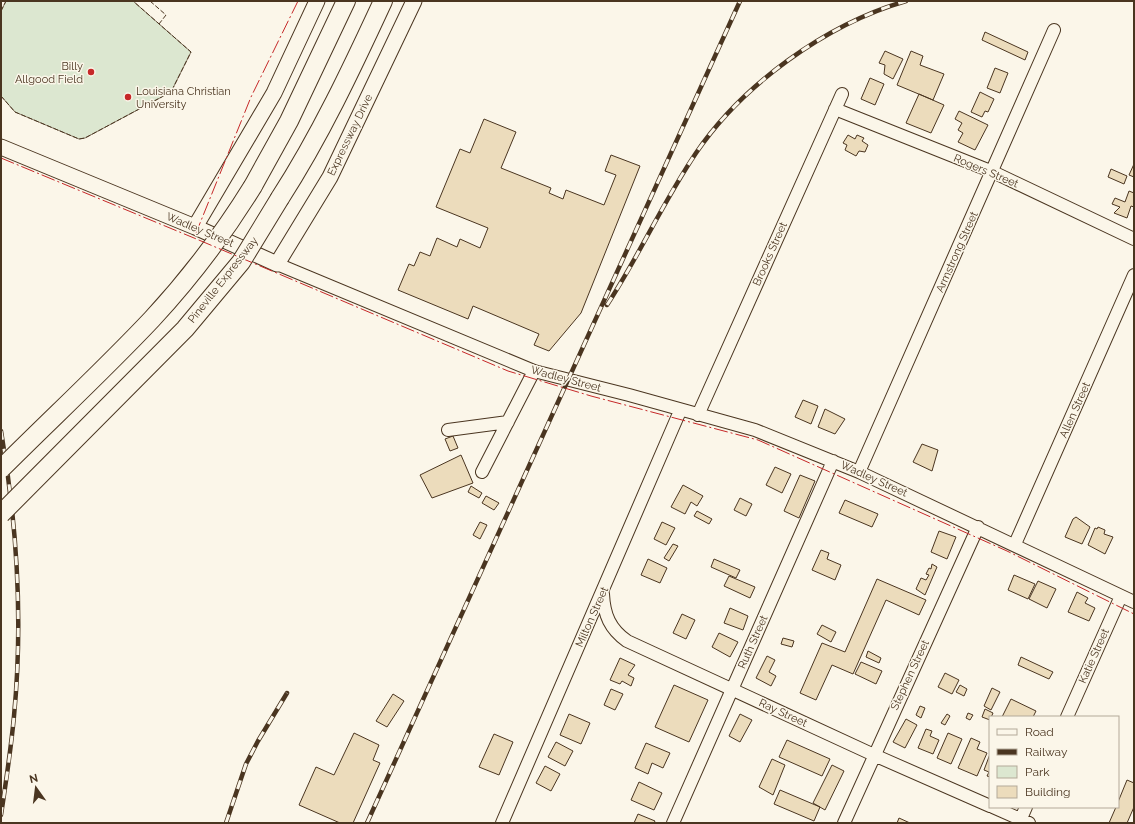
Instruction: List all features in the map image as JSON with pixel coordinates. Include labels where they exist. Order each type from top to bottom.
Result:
[{"type":"highway","name":"Pineville Expressway","points":[[1,514],[185,329],[241,262],[298,171],[336,101],[383,1]]},
{"type":"highway","points":[[373,22],[389,1]]},
{"type":"highway","points":[[1,468],[152,318],[206,254],[232,219],[253,186],[289,121],[344,4]]},
{"type":"main road","points":[[195,227],[274,93],[317,1]]},
{"type":"main road","name":"Expressway Drive","points":[[277,264],[330,177],[414,1]]},
{"type":"main road","name":"Wadley Street","points":[[1,147],[195,227],[277,264]]},
{"type":"street","name":"Armstrong Street","points":[[859,472],[993,172],[1054,30]]},
{"type":"street","name":"Brooks Street","points":[[698,415],[842,94]]},
{"type":"street","name":"Rogers Street","points":[[835,109],[993,172],[1134,239]]},
{"type":"street","name":"Wadley Street","points":[[277,264],[534,371],[629,395],[680,411],[755,430],[859,472],[1015,544],[1134,602]]},
{"type":"street","name":"Allen Street","points":[[1015,544],[1134,275]]},
{"type":"street","points":[[482,472],[534,371]]},
{"type":"street","name":"Milton Street","points":[[502,823],[603,594],[680,411]]},
{"type":"street","points":[[448,430],[508,422]]},
{"type":"street","name":"Ruth Street","points":[[673,823],[833,461]]},
{"type":"street","name":"Stephen Street","points":[[844,823],[978,527]]},
{"type":"street","name":"Ray Street","points":[[603,594],[607,619],[618,635],[627,641],[874,755],[989,806]]},
{"type":"street","name":"Katie Street","points":[[1067,716],[1121,596]]},
{"type":"street","points":[[995,808],[1023,822],[1026,808]]},
{"type":"green space","name":"Billy Allgood Field","points":[[6,1],[133,1],[191,52],[171,92],[85,138],[79,139],[15,112],[1,96],[1,11]]},
{"type":"building","points":[[985,32],[1028,52],[1025,60],[982,40]]},
{"type":"building","points":[[885,51],[903,59],[893,79],[884,74],[885,65],[879,63]]},
{"type":"building","points":[[911,51],[923,56],[920,65],[944,74],[933,100],[897,85]]},
{"type":"building","points":[[995,68],[1008,73],[1000,93],[987,88]]},
{"type":"building","points":[[870,78],[884,84],[875,105],[861,99]]},
{"type":"building","points":[[980,92],[994,99],[988,112],[985,111],[982,117],[971,112]]},
{"type":"building","points":[[919,94],[944,105],[931,133],[906,123]]},
{"type":"building","points":[[959,111],[988,125],[975,150],[958,142],[963,133],[958,130],[962,123],[955,119]]},
{"type":"building","points":[[484,119],[516,132],[501,168],[551,188],[549,193],[563,199],[566,190],[604,205],[616,175],[605,171],[611,155],[640,166],[581,313],[549,351],[534,345],[539,334],[473,306],[468,319],[398,290],[409,264],[414,266],[420,252],[430,256],[437,238],[457,247],[460,239],[480,248],[488,228],[436,207],[460,149],[470,153]]},
{"type":"building","points":[[848,135],[855,139],[857,135],[864,138],[862,141],[868,145],[865,152],[859,151],[856,156],[845,150],[847,145],[843,143]]},
{"type":"building","points":[[1134,164],[1134,177],[1129,175]]},
{"type":"building","points":[[1111,169],[1127,176],[1124,184],[1108,177]]},
{"type":"building","points":[[1129,191],[1134,193],[1134,207],[1131,206],[1127,218],[1114,213],[1120,207],[1112,204],[1115,198],[1125,202]]},
{"type":"building","points":[[803,400],[818,406],[811,424],[795,417]]},
{"type":"building","points":[[825,409],[845,419],[835,434],[818,427]]},
{"type":"building","points":[[453,436],[458,448],[450,451],[445,439]]},
{"type":"building","points":[[922,444],[938,450],[932,471],[913,462]]},
{"type":"building","points":[[461,455],[473,483],[432,498],[420,475]]},
{"type":"building","points":[[775,467],[791,474],[782,493],[766,485]]},
{"type":"building","points":[[800,475],[815,481],[799,518],[784,511]]},
{"type":"building","points":[[683,485],[703,496],[697,506],[691,502],[685,514],[671,507]]},
{"type":"building","points":[[471,486],[482,493],[479,498],[468,492]]},
{"type":"building","points":[[486,496],[499,503],[494,510],[482,503]]},
{"type":"building","points":[[740,498],[752,504],[746,516],[734,510]]},
{"type":"building","points":[[845,500],[878,514],[872,527],[839,513]]},
{"type":"building","points":[[697,511],[712,519],[709,524],[694,516]]},
{"type":"building","points":[[1076,517],[1090,527],[1082,544],[1065,537],[1073,519]]},
{"type":"building","points":[[480,522],[487,525],[480,539],[473,535]]},
{"type":"building","points":[[662,522],[675,528],[666,545],[654,539]]},
{"type":"building","points":[[1098,527],[1105,530],[1104,534],[1113,537],[1105,554],[1088,545],[1095,528],[1097,529]]},
{"type":"building","points":[[939,531],[956,537],[947,559],[931,552]]},
{"type":"building","points":[[673,544],[678,546],[669,561],[664,558]]},
{"type":"building","points":[[821,550],[829,553],[827,559],[841,565],[835,580],[812,570]]},
{"type":"building","points":[[648,559],[667,568],[660,583],[641,575]]},
{"type":"building","points":[[714,559],[740,570],[736,578],[711,567]]},
{"type":"building","points":[[932,564],[937,567],[925,595],[916,589],[921,578],[926,580],[929,575],[926,574],[929,568],[931,569]]},
{"type":"building","points":[[1014,575],[1035,584],[1028,599],[1008,590]]},
{"type":"building","points":[[729,576],[755,587],[750,598],[724,586]]},
{"type":"building","points":[[877,579],[926,600],[919,615],[886,600],[853,674],[832,665],[816,700],[800,693],[822,643],[845,652]]},
{"type":"building","points":[[1038,581],[1056,589],[1047,608],[1029,599]]},
{"type":"building","points":[[1077,592],[1088,598],[1085,603],[1095,608],[1089,621],[1068,612]]},
{"type":"building","points":[[730,608],[748,616],[743,630],[724,623]]},
{"type":"building","points":[[682,614],[695,620],[686,639],[673,633]]},
{"type":"building","points":[[822,625],[836,632],[831,642],[817,634]]},
{"type":"building","points":[[719,633],[738,642],[730,657],[712,647]]},
{"type":"building","points":[[783,638],[794,641],[792,647],[781,644]]},
{"type":"building","points":[[868,651],[881,658],[879,663],[866,657]]},
{"type":"building","points":[[767,656],[775,660],[769,672],[776,676],[771,686],[756,678]]},
{"type":"building","points":[[1021,657],[1053,672],[1049,679],[1018,665]]},
{"type":"building","points":[[620,658],[635,665],[628,675],[634,678],[631,686],[622,681],[620,684],[610,680]]},
{"type":"building","points":[[861,662],[882,671],[876,684],[855,674]]},
{"type":"building","points":[[945,673],[959,680],[952,694],[938,687]]},
{"type":"building","points":[[674,685],[708,700],[689,742],[655,727]]},
{"type":"building","points":[[960,685],[967,689],[964,696],[956,692]]},
{"type":"building","points":[[992,688],[1000,692],[991,710],[984,706]]},
{"type":"building","points":[[611,689],[623,694],[615,710],[604,705]]},
{"type":"building","points":[[393,694],[404,701],[387,727],[376,721]]},
{"type":"building","points":[[1011,699],[1036,711],[1034,716],[1002,716]]},
{"type":"building","points":[[920,706],[925,708],[921,718],[916,715]]},
{"type":"building","points":[[985,709],[993,713],[992,716],[989,716],[989,720],[982,717]]},
{"type":"building","points":[[968,713],[973,715],[970,720],[966,718]]},
{"type":"building","points":[[569,714],[590,723],[581,744],[560,735]]},
{"type":"building","points":[[740,714],[752,720],[740,742],[729,736]]},
{"type":"building","points":[[947,714],[950,716],[945,725],[941,723]]},
{"type":"building","points":[[906,719],[917,725],[905,748],[893,742]]},
{"type":"building","points":[[926,729],[932,731],[930,736],[939,740],[933,754],[918,748]]},
{"type":"building","points":[[354,733],[379,745],[373,760],[380,763],[353,823],[340,823],[299,805],[316,767],[334,775]]},
{"type":"building","points":[[948,733],[962,739],[951,764],[937,758]]},
{"type":"building","points":[[494,734],[513,742],[499,775],[479,767]]},
{"type":"building","points":[[971,738],[980,742],[977,749],[987,753],[977,776],[958,768]]},
{"type":"building","points":[[787,740],[830,759],[822,776],[779,757]]},
{"type":"building","points":[[556,742],[573,751],[565,766],[548,757]]},
{"type":"building","points":[[646,743],[670,753],[663,768],[652,763],[648,774],[635,768]]},
{"type":"building","points":[[989,757],[989,772],[984,770]]},
{"type":"building","points":[[772,759],[785,765],[773,795],[759,787]]},
{"type":"building","points":[[832,765],[844,771],[825,810],[813,803]]},
{"type":"building","points":[[545,766],[560,774],[551,791],[536,783]]},
{"type":"building","points":[[1127,780],[1134,783],[1134,807],[1127,823],[1109,823],[1116,808],[1119,808],[1119,800]]},
{"type":"building","points":[[639,782],[662,793],[654,810],[631,800]]},
{"type":"building","points":[[780,790],[820,807],[814,821],[774,804]]},
{"type":"building","points":[[638,814],[655,821],[654,823],[634,823]]},
{"type":"building","points":[[899,818],[910,823],[897,823]]},
{"type":"railway","points":[[367,823],[740,1]]},
{"type":"railway","points":[[607,305],[696,153],[715,128],[737,104],[788,60],[817,41],[876,11],[906,1]]},
{"type":"railway","points":[[1,431],[7,466],[15,537],[18,609],[17,681],[10,753],[1,815]]},
{"type":"railway","points":[[226,823],[246,764],[287,693]]},
{"type":"fence","points":[[1,11],[6,1]]},
{"type":"fence","points":[[1,96],[15,112],[79,139],[85,138],[171,92],[191,52],[133,1]]},
{"type":"fence","points":[[150,1],[166,15],[159,24]]},
{"type":"power","points":[[298,1],[251,97],[194,238],[508,371],[591,396],[758,440],[1007,551],[1134,614]]},
{"type":"power","points":[[1,158],[194,238]]},
{"type":"place","name":"Billy Allgood Field","points":[[91,72]]},
{"type":"place","name":"Louisiana Christian University","points":[[128,97]]}]
